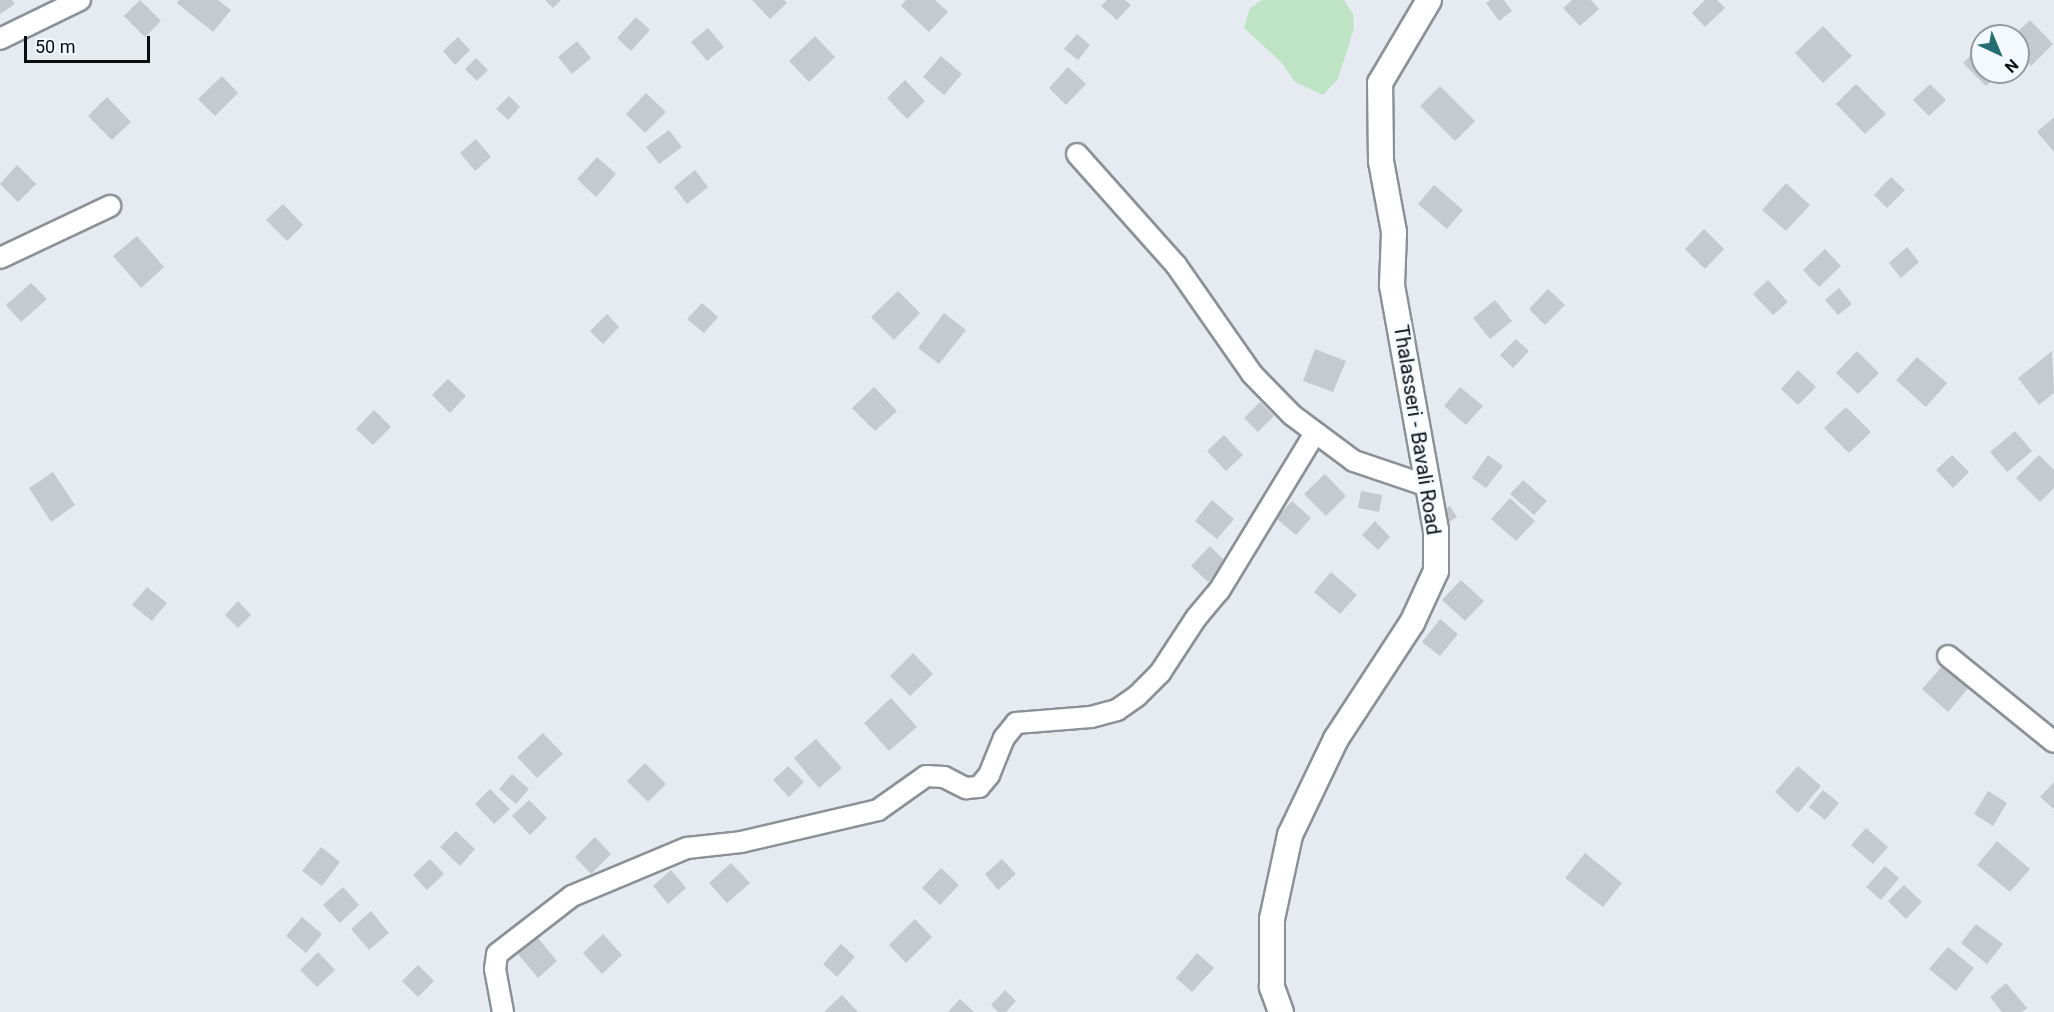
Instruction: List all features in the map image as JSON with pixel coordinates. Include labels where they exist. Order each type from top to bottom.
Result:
[{"type":"main road","name":"Thalasseri - Bavali Road","points":[[1281,1012],[1272,987],[1272,919],[1290,836],[1336,739],[1412,623],[1436,571],[1436,530],[1410,369],[1392,285],[1394,232],[1381,161],[1380,83],[1429,0]]},
{"type":"street","points":[[0,39],[80,0]]},
{"type":"street","points":[[1077,154],[1176,266],[1252,374],[1315,432],[1354,461],[1428,486]]},
{"type":"street","points":[[0,258],[110,206]]},
{"type":"street","points":[[503,1012],[497,954],[572,896],[687,848],[741,842],[878,810],[926,776],[944,777],[966,788],[979,787],[989,775],[1004,738],[1016,723],[1091,717],[1117,710],[1137,696],[1160,674],[1196,618],[1219,591],[1315,432]]},
{"type":"street","points":[[1948,656],[2054,742]]},
{"type":"green space","points":[[1262,0],[1344,0],[1353,14],[1354,28],[1338,79],[1323,95],[1295,82],[1281,62],[1244,28],[1250,8]]},
{"type":"building","points":[[0,0],[12,0],[15,4],[0,14]]},
{"type":"building","points":[[140,0],[161,21],[145,37],[124,16]]},
{"type":"building","points":[[179,0],[218,0],[231,10],[213,32],[177,3]]},
{"type":"building","points":[[545,0],[561,0],[553,8]]},
{"type":"building","points":[[752,0],[784,0],[787,3],[770,19]]},
{"type":"building","points":[[906,0],[935,0],[948,12],[929,32],[901,6]]},
{"type":"building","points":[[1107,0],[1125,0],[1131,5],[1117,20],[1101,6]]},
{"type":"building","points":[[1490,0],[1504,0],[1512,11],[1499,21],[1486,3]]},
{"type":"building","points":[[1572,0],[1591,0],[1599,9],[1580,26],[1563,8]]},
{"type":"building","points":[[1705,0],[1717,0],[1725,8],[1705,27],[1692,13]]},
{"type":"building","points":[[636,17],[650,30],[631,51],[617,38]]},
{"type":"building","points":[[2030,20],[2053,44],[2031,66],[2030,24],[2026,24]]},
{"type":"building","points":[[1823,26],[1852,56],[1823,83],[1795,53]]},
{"type":"building","points":[[708,28],[724,47],[707,61],[691,42]]},
{"type":"building","points":[[1077,34],[1090,45],[1078,60],[1064,49]]},
{"type":"building","points":[[815,36],[835,57],[809,82],[789,61]]},
{"type":"building","points":[[458,37],[470,50],[455,65],[443,51]]},
{"type":"building","points":[[577,41],[591,58],[572,74],[558,57]]},
{"type":"building","points":[[941,56],[962,74],[944,95],[923,77]]},
{"type":"building","points":[[1970,56],[1970,70],[1963,63]]},
{"type":"building","points":[[476,58],[488,70],[477,81],[465,69]]},
{"type":"building","points":[[1068,67],[1086,84],[1066,105],[1049,88]]},
{"type":"building","points":[[222,76],[238,93],[215,116],[198,99]]},
{"type":"building","points":[[905,80],[925,101],[907,119],[887,98]]},
{"type":"building","points":[[1856,84],[1886,114],[1865,134],[1836,104]]},
{"type":"building","points":[[1930,84],[1946,100],[1929,116],[1913,100]]},
{"type":"building","points":[[1440,86],[1475,121],[1455,141],[1420,106]]},
{"type":"building","points":[[646,93],[666,112],[645,133],[626,114]]},
{"type":"building","points":[[509,96],[520,107],[508,120],[496,109]]},
{"type":"building","points":[[107,97],[131,122],[112,140],[88,116]]},
{"type":"building","points":[[2054,117],[2054,152],[2037,132]]},
{"type":"building","points":[[669,130],[682,147],[659,164],[646,147]]},
{"type":"building","points":[[476,139],[491,157],[475,171],[460,153]]},
{"type":"building","points":[[597,157],[616,174],[596,197],[577,179]]},
{"type":"building","points":[[17,165],[36,184],[18,202],[0,184]]},
{"type":"building","points":[[695,170],[708,187],[687,204],[674,187]]},
{"type":"building","points":[[1891,177],[1905,190],[1887,208],[1874,195]]},
{"type":"building","points":[[1786,183],[1810,205],[1786,231],[1762,210]]},
{"type":"building","points":[[1434,185],[1463,210],[1447,229],[1418,204]]},
{"type":"building","points":[[283,204],[303,225],[287,241],[266,220]]},
{"type":"building","points":[[1704,229],[1724,249],[1705,269],[1685,249]]},
{"type":"building","points":[[137,236],[164,267],[141,288],[113,256]]},
{"type":"building","points":[[1907,247],[1919,262],[1901,278],[1889,263]]},
{"type":"building","points":[[1825,249],[1841,266],[1819,287],[1803,270]]},
{"type":"building","points":[[1768,280],[1788,302],[1773,315],[1753,294]]},
{"type":"building","points":[[31,283],[47,299],[21,322],[6,305]]},
{"type":"building","points":[[1839,288],[1852,304],[1838,315],[1825,300]]},
{"type":"building","points":[[1548,289],[1565,305],[1545,325],[1529,309]]},
{"type":"building","points":[[898,291],[920,313],[894,340],[871,317]]},
{"type":"building","points":[[1495,300],[1512,321],[1490,339],[1473,318]]},
{"type":"building","points":[[702,303],[718,317],[704,333],[687,319]]},
{"type":"building","points":[[944,313],[966,330],[939,364],[918,348]]},
{"type":"building","points":[[607,314],[619,327],[603,344],[590,331]]},
{"type":"building","points":[[1516,339],[1529,351],[1513,368],[1500,355]]},
{"type":"building","points":[[1315,349],[1346,361],[1333,392],[1303,381]]},
{"type":"building","points":[[1857,351],[1879,373],[1858,394],[1836,373]]},
{"type":"building","points":[[2052,351],[2054,393],[2039,405],[2018,378]]},
{"type":"building","points":[[1917,357],[1947,383],[1926,407],[1896,380]]},
{"type":"building","points":[[1798,370],[1816,387],[1798,405],[1781,389]]},
{"type":"building","points":[[448,379],[466,396],[450,413],[432,395]]},
{"type":"building","points":[[874,387],[897,411],[875,431],[852,408]]},
{"type":"building","points":[[1460,387],[1483,406],[1466,425],[1444,406]]},
{"type":"building","points":[[1260,402],[1274,416],[1258,432],[1244,418]]},
{"type":"building","points":[[1846,407],[1871,432],[1849,453],[1824,428]]},
{"type":"building","points":[[374,410],[391,427],[373,445],[356,429]]},
{"type":"building","points":[[2015,431],[2032,451],[2007,472],[1990,452]]},
{"type":"building","points":[[1224,435],[1243,455],[1226,471],[1207,451]]},
{"type":"building","points":[[1488,455],[1503,466],[1486,488],[1472,478]]},
{"type":"building","points":[[1952,455],[1969,472],[1953,488],[1936,470]]},
{"type":"building","points":[[2039,455],[2054,470],[2054,488],[2040,502],[2016,478]]},
{"type":"building","points":[[53,472],[75,505],[51,522],[29,488]]},
{"type":"building","points":[[1325,474],[1346,496],[1326,516],[1304,494]]},
{"type":"building","points":[[1523,480],[1547,501],[1534,515],[1510,494]]},
{"type":"building","points":[[1361,491],[1382,495],[1379,512],[1358,508]]},
{"type":"building","points":[[1510,498],[1535,521],[1516,541],[1491,519]]},
{"type":"building","points":[[1212,500],[1234,519],[1217,539],[1195,521]]},
{"type":"building","points":[[1292,501],[1311,518],[1296,535],[1276,518]]},
{"type":"building","points":[[1450,506],[1457,517],[1443,526],[1436,516]]},
{"type":"building","points":[[1375,521],[1390,537],[1378,550],[1362,535]]},
{"type":"building","points":[[1210,546],[1227,563],[1208,582],[1191,566]]},
{"type":"building","points":[[1331,572],[1357,595],[1340,614],[1314,592]]},
{"type":"building","points":[[1461,580],[1484,601],[1465,621],[1442,600]]},
{"type":"building","points":[[147,587],[167,603],[152,621],[132,605]]},
{"type":"building","points":[[238,601],[251,615],[238,628],[225,615]]},
{"type":"building","points":[[1440,619],[1458,634],[1440,656],[1422,642]]},
{"type":"building","points":[[913,653],[933,674],[910,696],[890,676]]},
{"type":"building","points":[[1945,663],[1971,685],[1948,712],[1922,689]]},
{"type":"building","points":[[891,698],[917,727],[889,751],[864,723]]},
{"type":"building","points":[[543,733],[563,754],[537,778],[517,757]]},
{"type":"building","points":[[816,739],[842,768],[819,788],[794,758]]},
{"type":"building","points":[[645,763],[666,784],[648,802],[627,781]]},
{"type":"building","points":[[788,766],[804,782],[789,797],[773,780]]},
{"type":"building","points":[[1798,766],[1821,786],[1798,813],[1775,792]]},
{"type":"building","points":[[512,774],[529,789],[516,804],[499,789]]},
{"type":"building","points":[[2054,782],[2054,809],[2040,797]]},
{"type":"building","points":[[490,789],[510,809],[494,824],[475,804]]},
{"type":"building","points":[[1823,790],[1839,803],[1825,820],[1809,807]]},
{"type":"building","points":[[1988,791],[2007,803],[1993,826],[1974,814]]},
{"type":"building","points":[[529,800],[547,818],[530,835],[512,816]]},
{"type":"building","points":[[1866,828],[1888,847],[1873,864],[1851,845]]},
{"type":"building","points":[[456,831],[475,849],[460,866],[440,847]]},
{"type":"building","points":[[595,837],[611,854],[591,874],[575,857]]},
{"type":"building","points":[[1997,841],[2030,869],[2010,892],[1977,865]]},
{"type":"building","points":[[321,847],[340,862],[322,886],[302,871]]},
{"type":"building","points":[[1585,853],[1622,883],[1603,907],[1565,878]]},
{"type":"building","points":[[430,859],[444,874],[427,890],[413,875]]},
{"type":"building","points":[[1002,859],[1016,874],[998,890],[985,874]]},
{"type":"building","points":[[731,863],[750,883],[727,903],[709,883]]},
{"type":"building","points":[[1885,866],[1899,878],[1881,900],[1866,887]]},
{"type":"building","points":[[941,868],[959,885],[940,905],[922,888]]},
{"type":"building","points":[[671,870],[686,888],[668,904],[653,886]]},
{"type":"building","points":[[1904,885],[1922,902],[1906,919],[1888,901]]},
{"type":"building","points":[[343,887],[359,905],[340,923],[323,905]]},
{"type":"building","points":[[371,911],[389,933],[369,950],[351,929]]},
{"type":"building","points":[[302,917],[322,934],[306,953],[286,936]]},
{"type":"building","points":[[915,919],[932,937],[906,963],[889,945]]},
{"type":"building","points":[[1976,924],[2003,944],[1987,964],[1961,943]]},
{"type":"building","points":[[603,934],[622,955],[602,974],[583,953]]},
{"type":"building","points":[[537,937],[557,961],[538,978],[518,954]]},
{"type":"building","points":[[841,944],[855,957],[837,977],[823,964]]},
{"type":"building","points":[[1948,947],[1974,968],[1956,991],[1929,969]]},
{"type":"building","points":[[318,952],[335,970],[317,987],[300,970]]},
{"type":"building","points":[[1197,953],[1214,968],[1192,992],[1176,978]]},
{"type":"building","points":[[418,965],[434,981],[418,997],[402,981]]},
{"type":"building","points":[[2006,983],[2027,1008],[2022,1012],[2002,1012],[1990,997]]},
{"type":"building","points":[[1005,990],[1016,1001],[1006,1012],[998,1012],[991,1005]]},
{"type":"building","points":[[842,995],[858,1012],[824,1012]]},
{"type":"building","points":[[960,999],[974,1012],[948,1012]]}]
